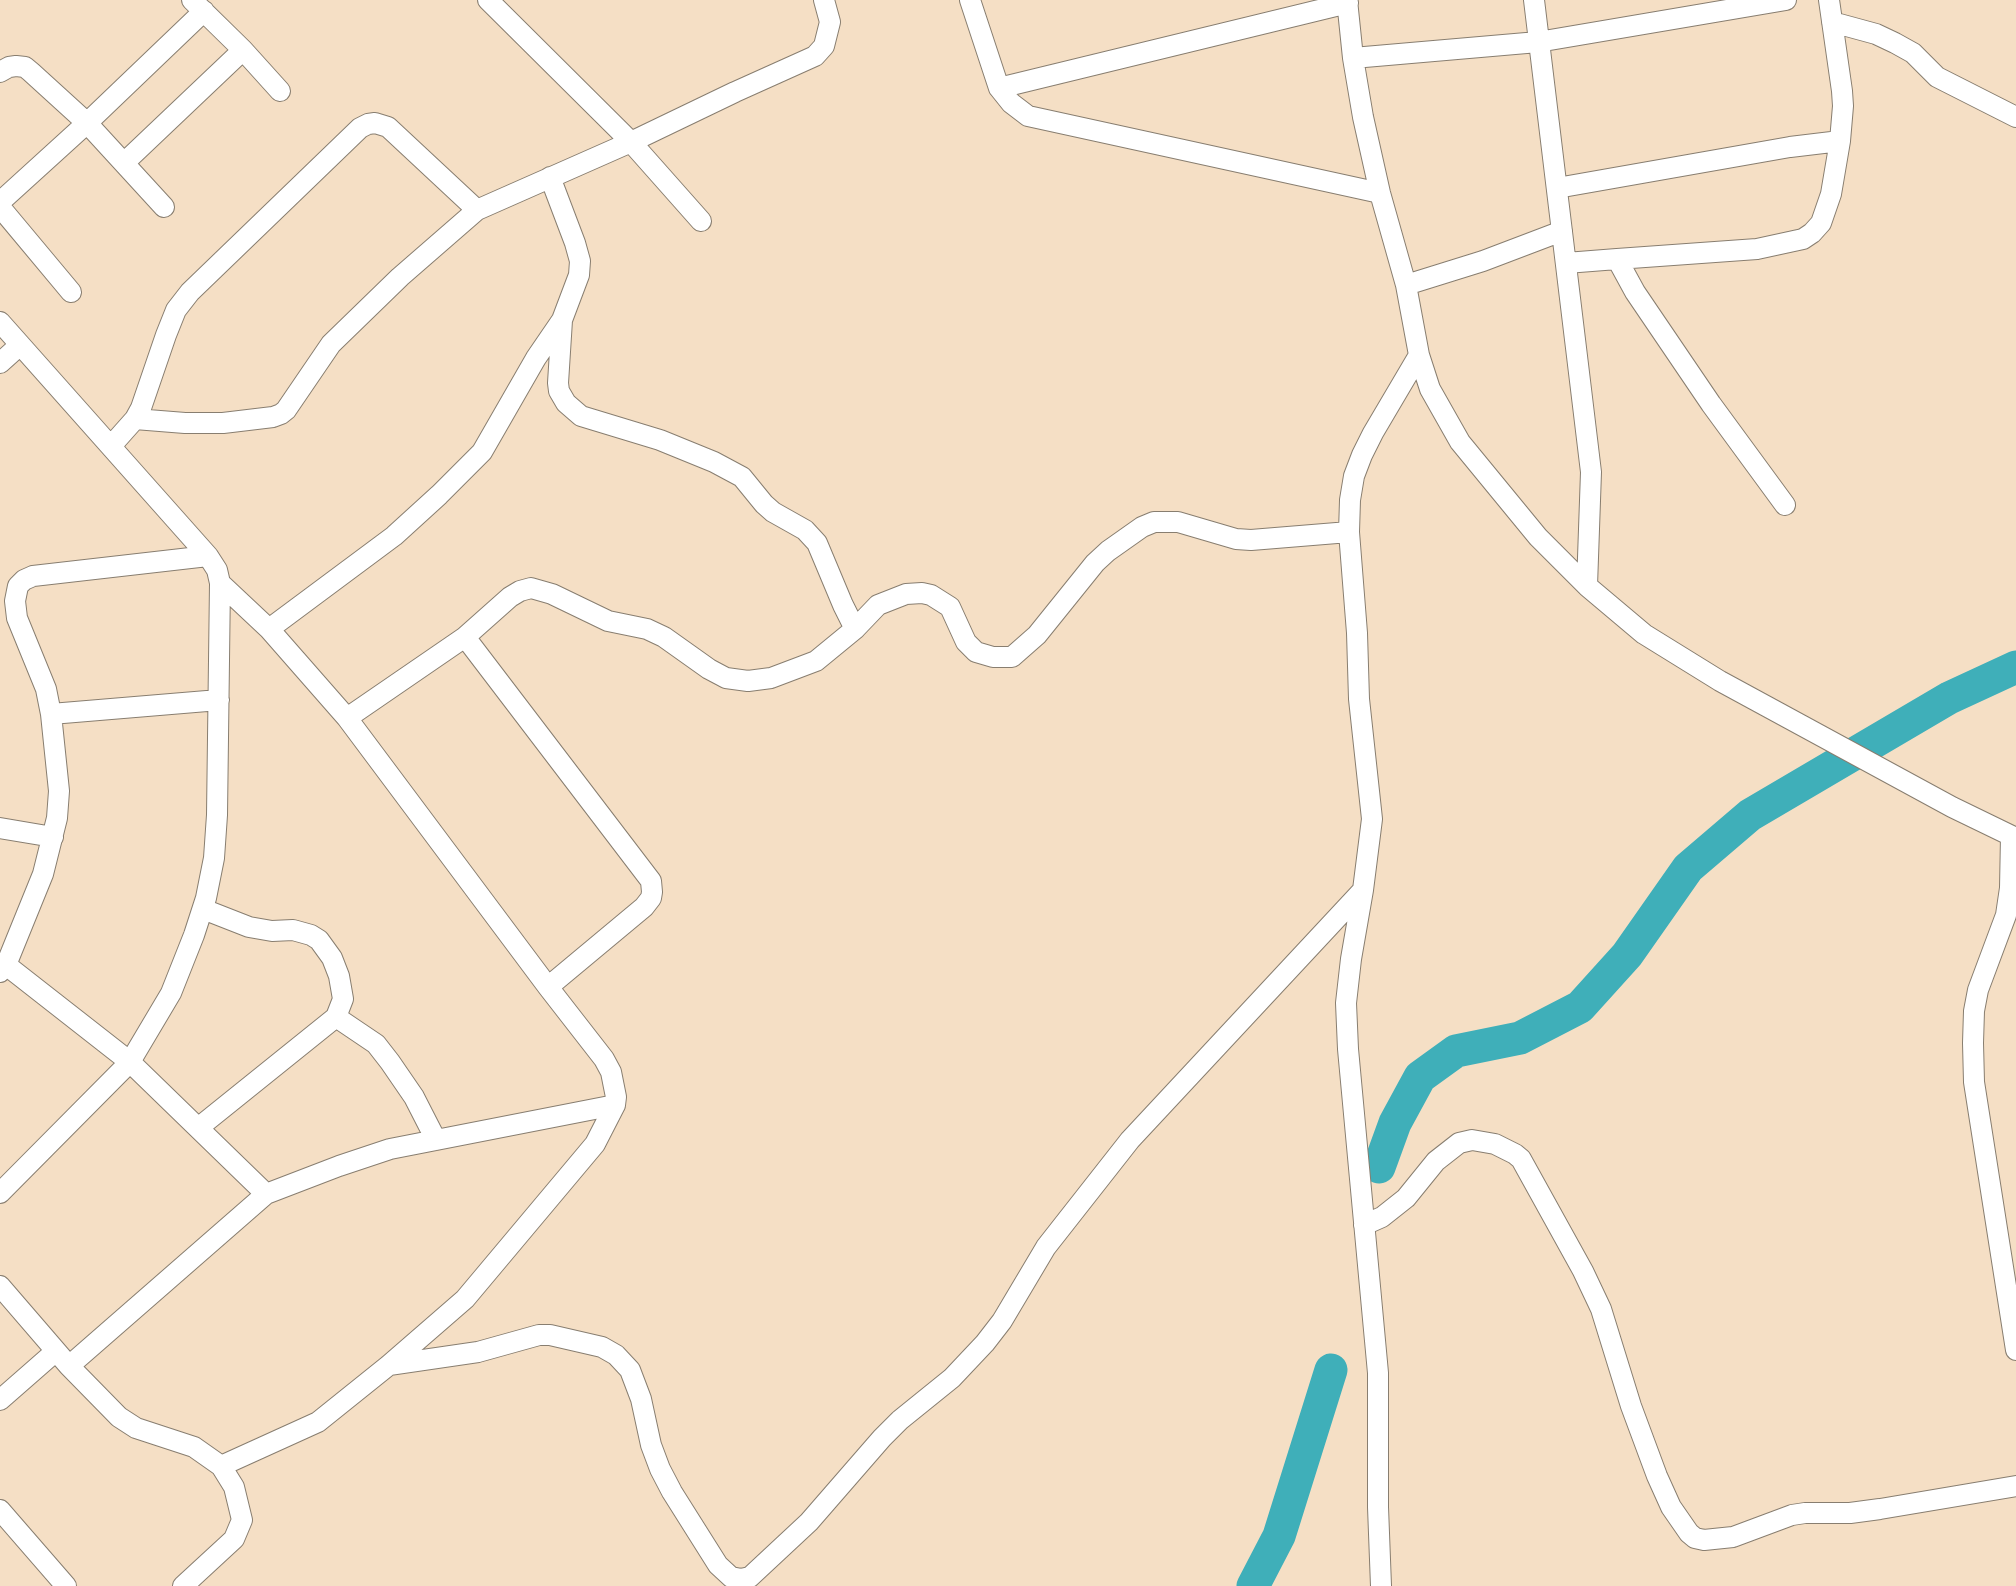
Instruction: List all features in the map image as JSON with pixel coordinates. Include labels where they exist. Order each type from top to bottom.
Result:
[{"type":"street","points":[[488,0],[631,142],[701,221]]},
{"type":"street","points":[[135,418],[185,423],[223,423],[281,414],[331,344],[400,277],[477,210],[631,142],[815,56],[824,46],[830,22],[824,0]]},
{"type":"street","points":[[970,0],[999,88],[1028,116],[1380,193]]},
{"type":"street","points":[[1534,0],[1591,472],[1587,586]]},
{"type":"street","points":[[1353,58],[1538,42],[1733,5],[1786,0]]},
{"type":"street","points":[[1566,263],[1756,249],[1803,239],[1812,233],[1821,223],[1831,195],[1843,113],[1829,0]]},
{"type":"street","points":[[999,88],[1348,2],[1353,58],[1363,117],[1380,193],[1406,285],[1419,356],[1430,389],[1460,442],[1538,537],[1587,586],[1644,634],[1720,681],[1952,807],[2013,837],[2006,915],[1978,990],[1974,1011],[1973,1043],[1974,1082],[2016,1350]]},
{"type":"street","points":[[0,202],[87,123],[198,6],[243,50],[280,91]]},
{"type":"street","points":[[1832,22],[1876,34],[1895,43],[1913,53],[1937,77],[2016,117]]},
{"type":"street","points":[[125,162],[243,50]]},
{"type":"street","points":[[0,72],[9,67],[25,68],[87,123],[164,207]]},
{"type":"street","points":[[111,446],[141,408],[165,335],[176,310],[190,292],[360,128],[375,123],[388,127],[477,210]]},
{"type":"street","points":[[1557,188],[1790,147],[1840,141]]},
{"type":"street","points":[[268,629],[393,536],[482,452],[516,391],[562,320],[579,275],[580,261],[577,249],[550,177]]},
{"type":"street","points":[[0,207],[71,292]]},
{"type":"street","points":[[1406,285],[1484,261],[1562,231]]},
{"type":"street","points":[[1617,259],[1635,292],[1711,404],[1785,505]]},
{"type":"street","points":[[562,320],[558,383],[559,391],[566,404],[581,416],[660,440],[714,462],[742,477],[773,512],[805,530],[817,543],[855,629]]},
{"type":"street","points":[[0,322],[208,556],[217,570],[220,583],[214,858],[203,909],[194,935],[171,993],[130,1062],[0,1193]]},
{"type":"street","points":[[0,363],[20,345]]},
{"type":"street","points":[[1381,1586],[1378,1507],[1378,1373],[1347,1048],[1346,1003],[1372,819],[1359,699],[1357,633],[1349,532],[1350,500],[1354,476],[1362,455],[1419,356]]},
{"type":"street","points":[[347,718],[465,637],[510,597],[531,588],[552,594],[608,621],[647,629],[664,637],[709,669],[726,678],[748,681],[771,678],[816,661],[855,629],[878,605],[906,594],[932,595],[950,608],[966,642],[976,651],[993,657],[1012,657],[1037,635],[1095,563],[1142,527],[1154,522],[1178,522],[1236,539],[1251,540],[1349,532]]},
{"type":"street","points":[[208,556],[33,576],[18,586],[16,592],[17,618],[46,689],[59,791],[57,818],[43,874],[3,968],[130,1062],[266,1194]]},
{"type":"street","points":[[220,583],[268,629],[347,718],[604,1059],[611,1072],[616,1090],[615,1105],[590,1150],[465,1299],[389,1365],[318,1422],[221,1466]]},
{"type":"street","points":[[465,637],[651,881],[651,898],[645,907],[548,987]]},
{"type":"street","points":[[51,714],[219,700]]},
{"type":"street","points":[[0,828],[53,837]]},
{"type":"street","points":[[389,1365],[478,1352],[539,1335],[550,1335],[603,1347],[616,1355],[630,1370],[641,1399],[651,1445],[660,1469],[718,1565],[731,1577],[741,1580],[750,1577],[809,1522],[900,1420],[952,1378],[985,1343],[1002,1322],[1046,1247],[1130,1140],[1363,890]]},
{"type":"street","points":[[198,1128],[336,1017],[343,999],[339,976],[332,957],[319,940],[293,930],[272,931],[249,927],[203,909]]},
{"type":"street","points":[[336,1017],[375,1044],[390,1062],[414,1097],[436,1140]]},
{"type":"street","points":[[69,1366],[266,1194],[390,1149],[615,1105]]},
{"type":"street","points":[[1365,1225],[1382,1217],[1400,1203],[1436,1161],[1459,1143],[1472,1140],[1495,1143],[1521,1159],[1583,1271],[1601,1309],[1631,1406],[1657,1476],[1671,1507],[1695,1538],[1704,1540],[1733,1537],[1792,1515],[1860,1512],[2016,1486]]},
{"type":"street","points":[[0,1287],[69,1366],[119,1417],[136,1428],[194,1447],[221,1466],[234,1487],[242,1520],[234,1539],[183,1586]]},
{"type":"street","points":[[0,1400],[56,1351]]},
{"type":"street","points":[[0,1510],[66,1586]]},
{"type":"waterway","points":[[1379,1167],[1395,1123],[1420,1077],[1456,1051],[1520,1038],[1580,1007],[1627,955],[1688,868],[1750,815],[1949,698],[2016,667]]},
{"type":"waterway","points":[[1253,1586],[1279,1536],[1331,1370]]}]
